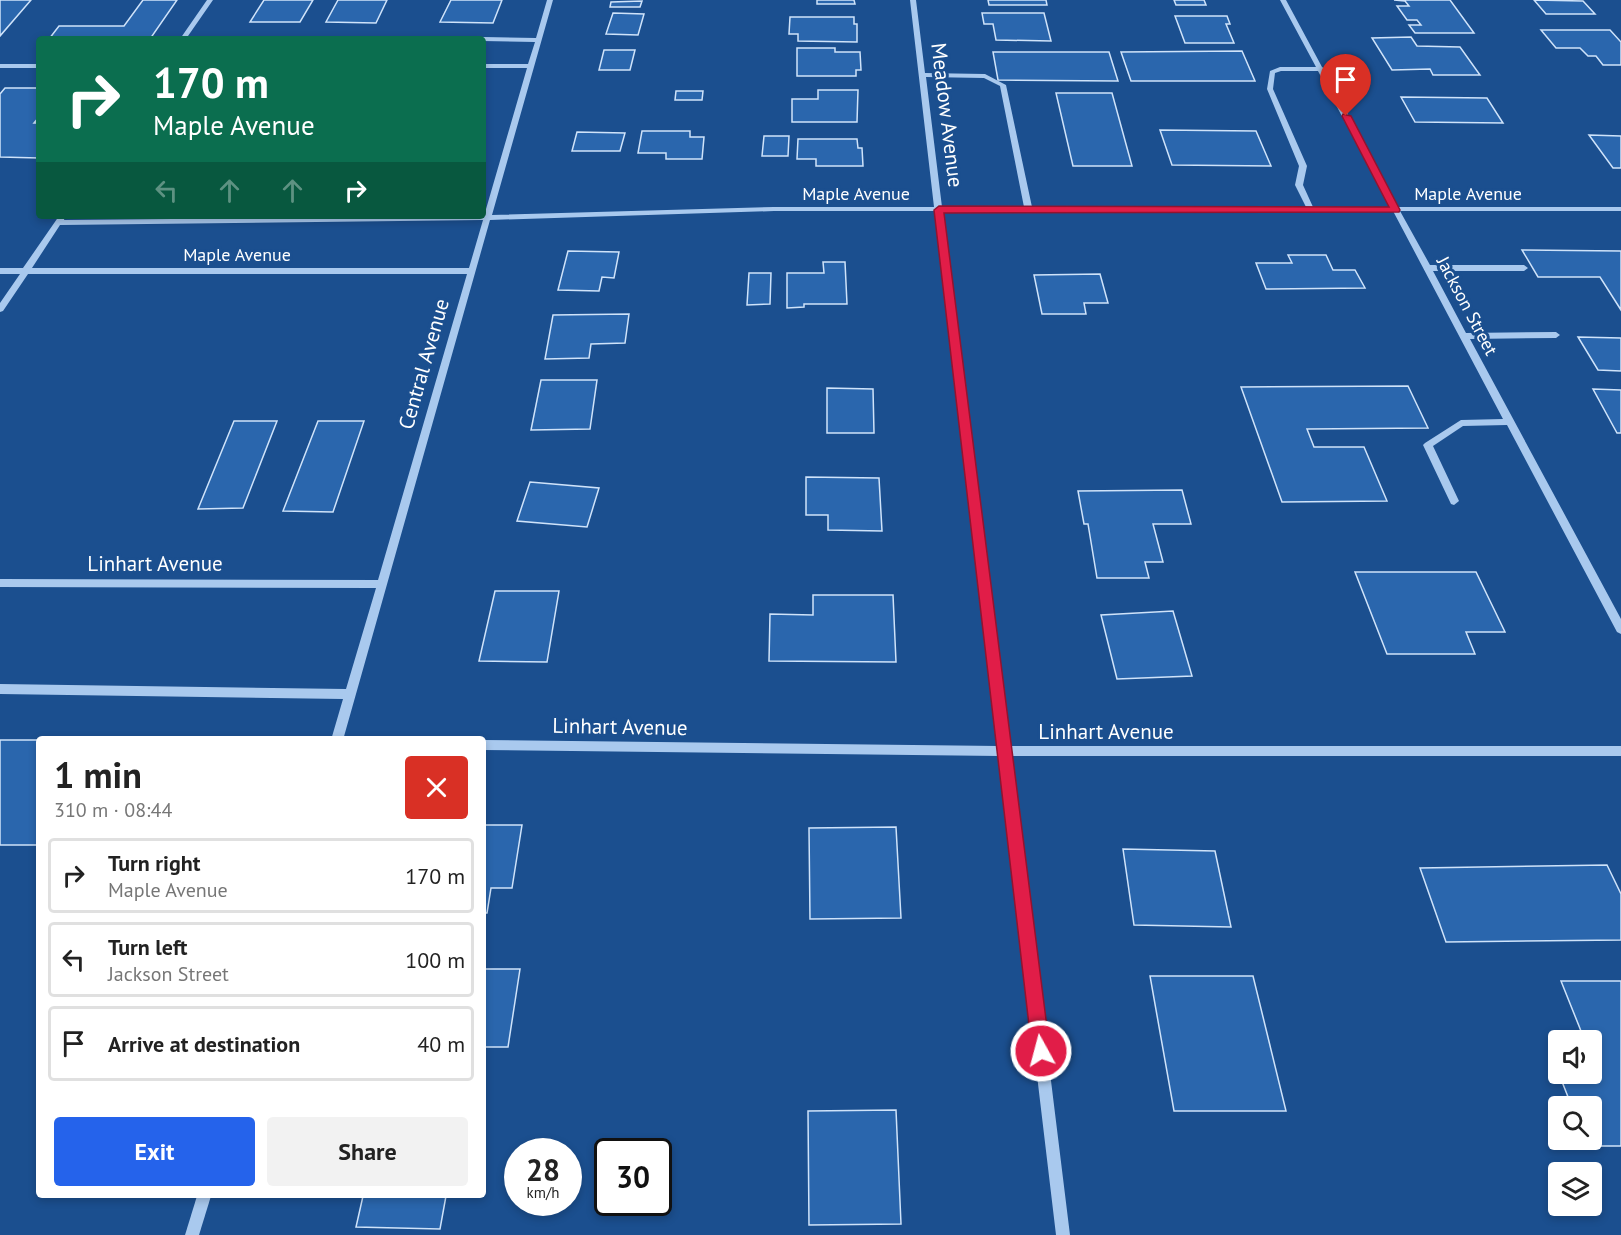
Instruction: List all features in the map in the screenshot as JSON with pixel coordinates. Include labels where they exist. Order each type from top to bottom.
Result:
[{"type":"street","points":[[185,36],[210,0]]},
{"type":"street","name":"Central Avenue","points":[[337,736],[550,0]]},
{"type":"street","name":"Meadow Avenue","points":[[913,0],[1063,1235]]},
{"type":"street","name":"Jackson Street","points":[[1283,0],[1621,628]]},
{"type":"street","points":[[486,39],[539,40]]},
{"type":"street","points":[[0,66],[36,66]]},
{"type":"street","points":[[486,66],[531,66]]},
{"type":"street","points":[[1311,210],[1299,185],[1303,166],[1270,89],[1272,72],[1280,69],[1322,69]]},
{"type":"street","points":[[921,75],[986,76],[1003,85],[1029,210]]},
{"type":"street","name":"Maple Avenue","points":[[487,218],[690,210],[1621,209]]},
{"type":"street","points":[[0,309],[61,219]]},
{"type":"street","points":[[1429,268],[1524,268]]},
{"type":"street","name":"Maple Avenue","points":[[0,271],[473,271]]},
{"type":"street","points":[[1464,336],[1556,335]]},
{"type":"street","points":[[1454,501],[1428,445],[1461,423],[1511,422]]},
{"type":"street","name":"Linhart Avenue","points":[[0,583],[381,584]]},
{"type":"street","points":[[0,689],[349,694]]},
{"type":"street","name":"Linhart Avenue","points":[[486,745],[1005,751],[1621,751]]},
{"type":"street","points":[[192,1235],[203,1198]]},
{"type":"building","points":[[0,0],[31,0],[0,36]]},
{"type":"building","points":[[143,0],[177,0],[152,36],[51,36],[59,26],[124,26]]},
{"type":"building","points":[[264,0],[313,0],[300,22],[250,22]]},
{"type":"building","points":[[338,0],[387,0],[376,23],[326,22]]},
{"type":"building","points":[[451,0],[502,0],[493,23],[440,22]]},
{"type":"building","points":[[817,0],[854,0],[855,4],[817,4]]},
{"type":"building","points":[[988,0],[1046,0],[1047,5],[989,5]]},
{"type":"building","points":[[1174,0],[1204,0],[1206,5],[1176,5]]},
{"type":"building","points":[[1394,0],[1450,0],[1474,33],[1415,33],[1409,25],[1421,25],[1417,20],[1407,20],[1397,6],[1409,6],[1405,1]]},
{"type":"building","points":[[1534,0],[1583,1],[1595,14],[1546,14]]},
{"type":"building","points":[[642,1],[640,7],[610,7],[611,2]]},
{"type":"building","points":[[613,13],[644,14],[638,35],[606,34]]},
{"type":"building","points":[[982,13],[1044,13],[1051,41],[996,40],[993,24],[984,24]]},
{"type":"building","points":[[1175,16],[1227,16],[1230,24],[1226,24],[1234,43],[1185,43]]},
{"type":"building","points":[[790,17],[854,17],[854,24],[857,24],[857,42],[798,41],[798,34],[789,34]]},
{"type":"building","points":[[1541,30],[1610,30],[1621,42],[1621,65],[1603,65],[1596,56],[1588,56],[1580,48],[1556,48]]},
{"type":"building","points":[[1411,37],[1417,46],[1460,47],[1480,75],[1433,75],[1430,69],[1392,70],[1372,38]]},
{"type":"building","points":[[797,48],[835,48],[835,52],[860,52],[861,70],[856,70],[856,76],[797,76]]},
{"type":"building","points":[[604,50],[635,50],[630,70],[599,70]]},
{"type":"building","points":[[1242,51],[1255,81],[1131,81],[1121,52]]},
{"type":"building","points":[[993,52],[1109,52],[1118,81],[998,80]]},
{"type":"building","points":[[5,88],[36,88],[36,121],[34,123],[36,123],[36,158],[0,157],[0,94]]},
{"type":"building","points":[[818,90],[858,90],[857,122],[792,122],[792,99],[818,99]]},
{"type":"building","points":[[676,91],[703,91],[702,100],[675,100]]},
{"type":"building","points":[[1056,93],[1112,93],[1132,166],[1073,166]]},
{"type":"building","points":[[1401,97],[1487,98],[1503,123],[1415,122]]},
{"type":"building","points":[[1160,130],[1256,131],[1271,166],[1172,165]]},
{"type":"building","points":[[642,131],[690,131],[690,137],[704,137],[702,159],[666,159],[666,153],[638,153]]},
{"type":"building","points":[[577,132],[625,133],[620,151],[572,151]]},
{"type":"building","points":[[1589,135],[1621,136],[1621,168],[1613,168]]},
{"type":"building","points":[[764,136],[789,136],[788,156],[762,156]]},
{"type":"building","points":[[798,139],[857,139],[858,148],[862,148],[863,166],[816,166],[816,159],[797,159]]},
{"type":"building","points":[[1522,250],[1621,251],[1621,310],[1600,277],[1538,277]]},
{"type":"building","points":[[568,251],[619,252],[614,278],[602,277],[599,291],[558,290]]},
{"type":"building","points":[[1288,255],[1326,255],[1333,270],[1355,270],[1365,288],[1266,289],[1256,263],[1292,263]]},
{"type":"building","points":[[823,262],[845,262],[847,304],[804,304],[804,307],[787,308],[787,273],[824,273]]},
{"type":"building","points":[[749,273],[771,273],[770,304],[747,305]]},
{"type":"building","points":[[1100,274],[1108,303],[1084,303],[1086,314],[1042,314],[1034,275]]},
{"type":"building","points":[[629,314],[625,343],[591,344],[589,358],[545,359],[553,315]]},
{"type":"building","points":[[1578,337],[1621,338],[1621,371],[1598,370]]},
{"type":"building","points":[[541,380],[597,380],[590,429],[531,430]]},
{"type":"building","points":[[1408,386],[1428,428],[1307,429],[1314,447],[1364,447],[1387,501],[1282,502],[1241,387]]},
{"type":"building","points":[[827,388],[873,389],[874,433],[827,433]]},
{"type":"building","points":[[1593,389],[1621,390],[1621,433],[1617,433]]},
{"type":"building","points":[[234,421],[277,421],[243,508],[198,509]]},
{"type":"building","points":[[318,421],[364,421],[333,512],[283,511]]},
{"type":"building","points":[[806,477],[879,478],[882,531],[828,530],[828,515],[806,515]]},
{"type":"building","points":[[530,482],[599,488],[587,527],[517,521]]},
{"type":"building","points":[[1182,490],[1191,524],[1153,524],[1163,562],[1145,562],[1149,578],[1097,578],[1088,524],[1084,524],[1078,491]]},
{"type":"building","points":[[1355,572],[1476,572],[1505,632],[1466,632],[1475,654],[1387,654]]},
{"type":"building","points":[[495,591],[559,591],[547,662],[479,661]]},
{"type":"building","points":[[813,595],[893,595],[896,662],[769,661],[770,614],[813,615]]},
{"type":"building","points":[[1173,611],[1192,676],[1117,679],[1101,615]]},
{"type":"building","points":[[0,740],[36,740],[36,845],[0,845]]},
{"type":"building","points":[[486,825],[522,825],[512,888],[491,888],[487,913]]},
{"type":"building","points":[[896,827],[901,918],[810,919],[809,828]]},
{"type":"building","points":[[1123,849],[1215,851],[1231,927],[1134,925]]},
{"type":"building","points":[[1607,865],[1621,894],[1621,940],[1446,942],[1420,868]]},
{"type":"building","points":[[486,969],[520,969],[508,1047],[486,1047]]},
{"type":"building","points":[[1150,976],[1253,976],[1286,1111],[1174,1111]]},
{"type":"building","points":[[1561,981],[1621,981],[1621,1146],[1602,1146],[1602,1096],[1568,1096],[1563,1084],[1602,1084],[1602,1030],[1581,1030]]},
{"type":"building","points":[[896,1110],[901,1224],[809,1225],[808,1111]]},
{"type":"building","points":[[363,1198],[446,1198],[440,1229],[356,1227]]},
{"type":"route","points":[[1041,1051],[939,210],[1395,210],[1346,116]]}]
